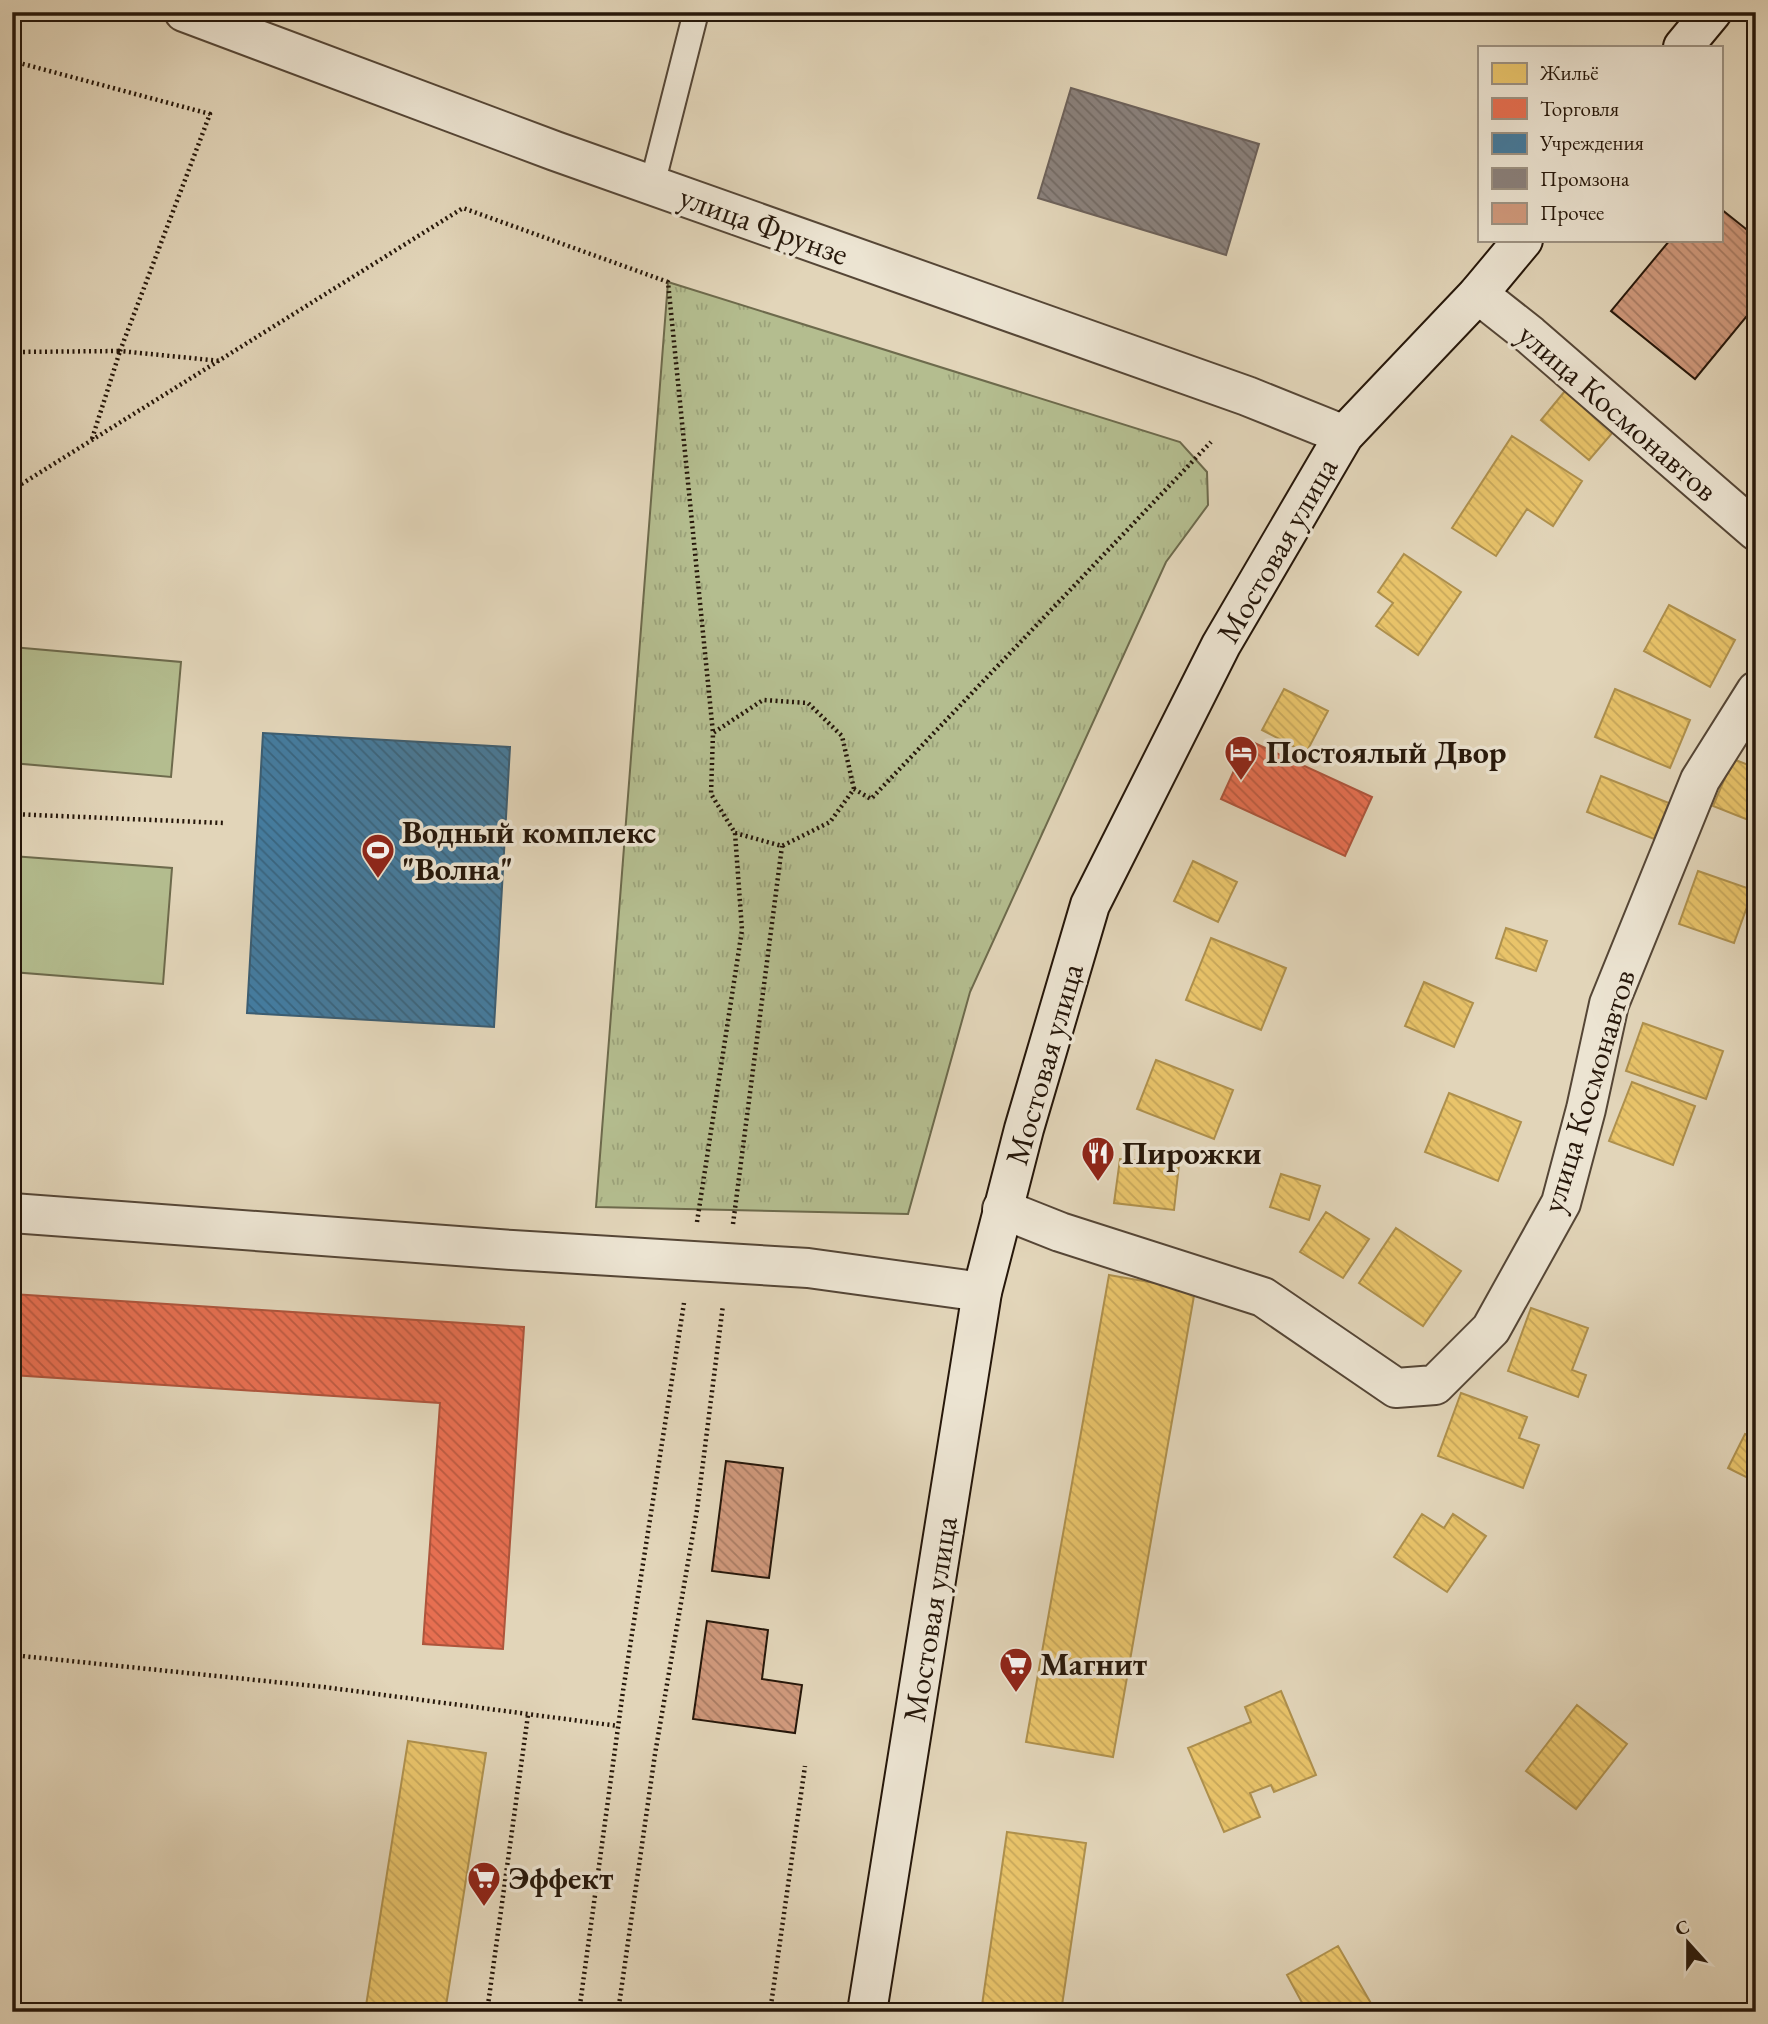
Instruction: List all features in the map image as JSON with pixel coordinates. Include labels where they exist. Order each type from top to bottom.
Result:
[{"type":"street","name":"улица Фрунзе","points":[[184,12],[652,186],[1247,396],[1344,435]]},
{"type":"street","points":[[1684,46],[1712,12]]},
{"type":"street","name":"Мостовая улица","points":[[867,2012],[982,1292],[1002,1209],[1090,905],[1221,645],[1344,435],[1478,294],[1521,242]]},
{"type":"street","name":"улица Космонавтов","points":[[1478,294],[1540,344],[1756,531]]},
{"type":"street","name":"улица Космонавтов","points":[[1002,1209],[1060,1232],[1263,1297],[1396,1388],[1435,1385],[1491,1329],[1561,1203],[1586,1109],[1609,1004],[1700,780],[1756,691]]},
{"type":"street","points":[[12,1213],[808,1268],[982,1292]]},
{"type":"lane","points":[[652,186],[696,12]]},
{"type":"path","points":[[12,61],[210,114],[120,351],[91,442]]},
{"type":"path","points":[[12,490],[463,208],[668,282],[713,733],[711,794],[735,833],[742,930],[709,1262],[697,1510],[655,1754],[618,2012]]},
{"type":"path","points":[[12,352],[120,351],[222,361]]},
{"type":"path","points":[[713,733],[762,699],[808,703],[842,736],[854,789],[871,799],[1212,442]]},
{"type":"path","points":[[735,833],[782,846],[830,822],[854,789]]},
{"type":"path","points":[[12,814],[224,823]]},
{"type":"path","points":[[579,2012],[618,1726],[709,1262],[782,846]]},
{"type":"path","points":[[12,1656],[324,1687],[618,1726]]},
{"type":"path","points":[[487,2012],[528,1715]]},
{"type":"path","points":[[770,2012],[805,1766]]},
{"type":"green space","points":[[668,282],[1180,442],[1207,472],[1208,505],[1166,562],[970,992],[908,1214],[596,1207]]},
{"type":"green space","points":[[12,647],[181,662],[171,777],[12,763]]},
{"type":"green space","points":[[12,856],[172,868],[163,984],[12,972]]},
{"type":"building: Жильё","points":[[1565,391],[1614,431],[1589,460],[1541,420]]},
{"type":"building: Жильё","points":[[1512,436],[1582,481],[1553,526],[1527,509],[1496,556],[1452,528]]},
{"type":"building: Жильё","points":[[1404,554],[1461,592],[1418,655],[1376,626],[1393,603],[1378,592]]},
{"type":"building: Жильё","points":[[1669,605],[1735,640],[1710,687],[1644,651]]},
{"type":"building: Жильё","points":[[1284,689],[1328,711],[1306,753],[1262,730]]},
{"type":"building: Жильё","points":[[1615,689],[1690,720],[1670,768],[1595,737]]},
{"type":"building: Жильё","points":[[1733,759],[1756,768],[1756,823],[1713,806]]},
{"type":"building: Жильё","points":[[1601,776],[1669,803],[1654,839],[1587,812]]},
{"type":"building: Жильё","points":[[1193,861],[1237,882],[1218,922],[1174,901]]},
{"type":"building: Жильё","points":[[1698,871],[1753,890],[1734,943],[1679,924]]},
{"type":"building: Жильё","points":[[1506,928],[1547,941],[1536,971],[1496,958]]},
{"type":"building: Жильё","points":[[1211,938],[1286,968],[1261,1030],[1186,1000]]},
{"type":"building: Жильё","points":[[1424,982],[1473,1003],[1454,1047],[1405,1026]]},
{"type":"building: Жильё","points":[[1643,1023],[1723,1051],[1706,1099],[1626,1071]]},
{"type":"building: Жильё","points":[[1156,1060],[1233,1090],[1214,1139],[1137,1109]]},
{"type":"building: Жильё","points":[[1632,1082],[1695,1106],[1673,1165],[1609,1141]]},
{"type":"building: Жильё","points":[[1449,1093],[1521,1122],[1498,1181],[1425,1152]]},
{"type":"building: Жильё","points":[[1120,1159],[1179,1165],[1174,1210],[1114,1203]]},
{"type":"building: Жильё","points":[[1281,1174],[1320,1186],[1309,1220],[1270,1207]]},
{"type":"building: Жильё","points":[[1326,1212],[1369,1239],[1343,1278],[1300,1252]]},
{"type":"building: Жильё","points":[[1396,1228],[1461,1271],[1423,1326],[1359,1283]]},
{"type":"building: Жильё","points":[[1109,1275],[1195,1290],[1113,1757],[1026,1742]]},
{"type":"building: Жильё","points":[[1531,1308],[1588,1328],[1572,1370],[1586,1375],[1578,1397],[1508,1371]]},
{"type":"building: Жильё","points":[[1461,1393],[1527,1417],[1519,1438],[1539,1445],[1523,1488],[1438,1456]]},
{"type":"building: Жильё","points":[[1745,1434],[1756,1439],[1756,1482],[1728,1468]]},
{"type":"building: Жильё","points":[[1422,1514],[1444,1528],[1453,1514],[1486,1536],[1447,1592],[1394,1557]]},
{"type":"building: Жильё","points":[[1281,1691],[1316,1775],[1274,1792],[1271,1785],[1250,1793],[1260,1817],[1224,1832],[1188,1748],[1251,1722],[1245,1707]]},
{"type":"building: Жильё","points":[[1577,1705],[1627,1744],[1576,1809],[1526,1771]]},
{"type":"building: Жильё","points":[[408,1741],[486,1753],[445,2012],[365,2012]]},
{"type":"building: Жильё","points":[[1007,1832],[1086,1843],[1061,2012],[981,2012]]},
{"type":"building: Жильё","points":[[1338,1946],[1376,2012],[1307,2012],[1287,1975]]},
{"type":"building: Торговля","points":[[1248,740],[1372,797],[1345,856],[1221,799]]},
{"type":"building: Торговля","points":[[12,1294],[524,1327],[503,1649],[423,1644],[440,1403],[12,1375]]},
{"type":"building: Учреждения","name":"Водный комплекс \"Волна\"","points":[[263,733],[510,747],[494,1027],[247,1013]]},
{"type":"building: Промзона","points":[[1071,88],[1259,144],[1226,255],[1038,198]]},
{"type":"building: Прочее","points":[[1722,210],[1756,237],[1756,305],[1695,379],[1611,311],[1668,242],[1722,242]]},
{"type":"building: Прочее","points":[[726,1461],[783,1468],[769,1578],[712,1571]]},
{"type":"building: Прочее","points":[[707,1621],[768,1630],[762,1679],[802,1685],[795,1733],[693,1719]]},
{"type":"place","name":"Постоялый Двор","points":[[1241,782]]},
{"type":"place","name":"Водный комплекс \"Волна\"","points":[[378,880]]},
{"type":"place","name":"Пирожки","points":[[1098,1183]]},
{"type":"place","name":"Магнит","points":[[1016,1694]]},
{"type":"place","name":"Эффект","points":[[484,1908]]}]
